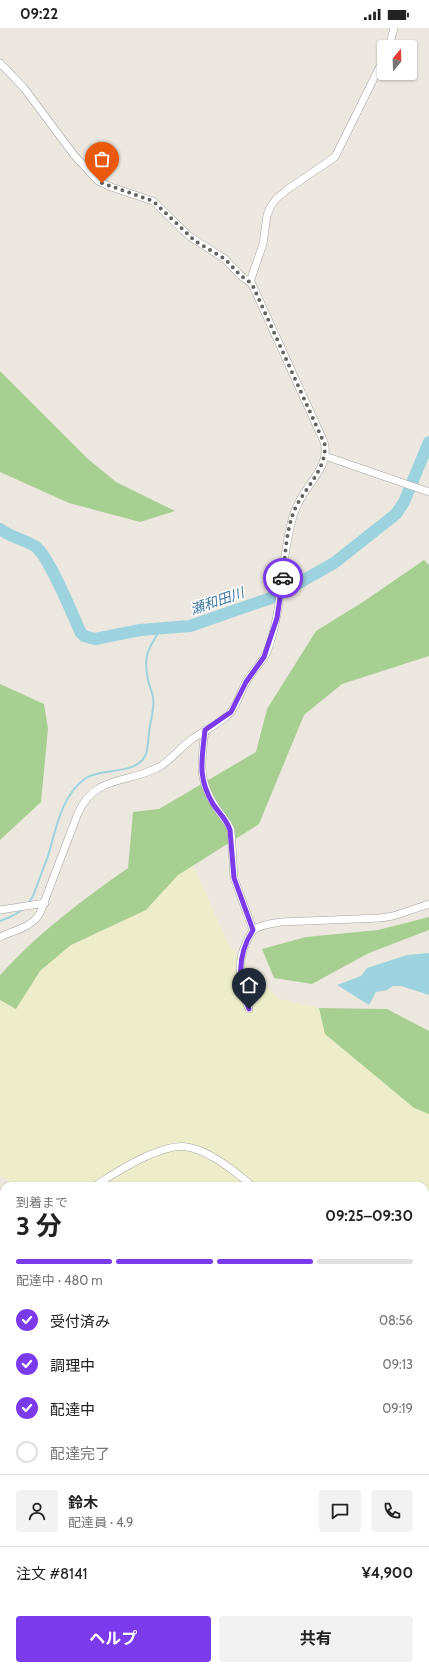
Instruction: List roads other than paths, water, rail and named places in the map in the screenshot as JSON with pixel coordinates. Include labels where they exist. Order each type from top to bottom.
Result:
[{"type":"street","points":[[391,40],[394,28]]},
{"type":"street","points":[[0,63],[24,88],[74,155],[98,181],[153,201],[195,241],[225,259],[240,275],[252,284],[324,442],[325,456],[318,472],[292,518],[279,610],[267,652],[246,682],[231,712],[190,740],[157,768],[101,787],[88,796],[78,813],[45,903],[35,921],[23,928],[0,937]]},
{"type":"street","points":[[250,282],[263,244],[267,215],[271,206],[279,196],[288,189],[335,157],[377,72]]},
{"type":"street","points":[[325,456],[429,492]]},
{"type":"street","points":[[205,730],[202,776],[208,794],[228,824],[230,830],[234,878],[253,930]]},
{"type":"street","points":[[0,910],[45,903]]},
{"type":"street","points":[[249,1009],[244,996],[241,962],[245,946],[253,930],[281,922],[380,918],[393,916],[429,904]]},
{"type":"street","points":[[101,1182],[153,1154],[170,1148],[183,1146],[193,1148],[204,1153],[247,1182]]},
{"type":"water","points":[[429,953],[429,995],[401,986],[393,986],[387,990],[376,992],[369,1005],[337,985],[361,976],[367,968],[407,955]]},
{"type":"waterway","name":"瀬和田川","points":[[0,529],[32,544],[42,553],[54,574],[81,633],[84,636],[95,639],[140,630],[190,626],[274,597],[334,563],[396,514],[404,502],[429,442]]},
{"type":"waterway","points":[[28,904],[33,896],[48,856],[57,824],[65,803],[78,785],[86,778],[93,775],[128,768],[135,765],[142,761],[146,754],[153,710],[153,695],[148,682],[146,658],[150,647],[161,629]]},
{"type":"waterway","points":[[0,921],[24,909]]}]
